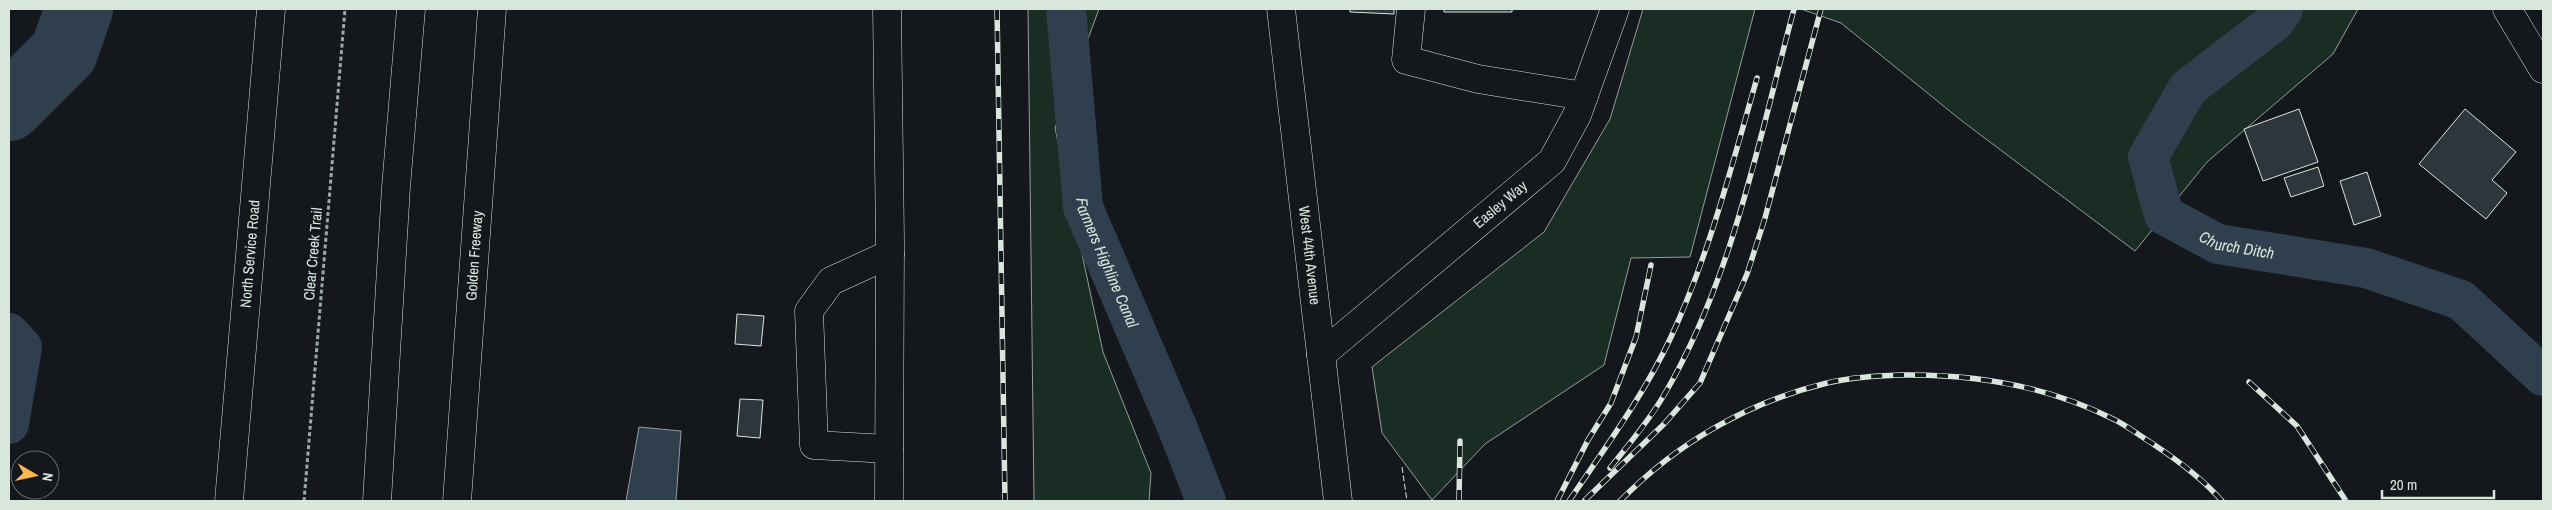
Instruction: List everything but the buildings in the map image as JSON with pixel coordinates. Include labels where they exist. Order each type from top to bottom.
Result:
[{"type":"main road","name":"North Service Road","points":[[229,501],[270,9]]},
{"type":"main road","points":[[378,501],[396,187],[411,9]]},
{"type":"main road","name":"Golden Freeway","points":[[457,501],[492,9]]},
{"type":"main road","points":[[887,9],[890,254],[889,501]]},
{"type":"main road","name":"West 44th Avenue","points":[[1281,9],[1338,501]]},
{"type":"main road","points":[[1411,9],[1406,60],[1478,79],[1584,96]]},
{"type":"main road","name":"Easley Way","points":[[1321,355],[1552,161],[1577,115],[1615,9]]},
{"type":"main road","points":[[2507,9],[2543,70]]},
{"type":"main road","points":[[890,254],[831,281],[809,311],[814,445],[890,449]]},
{"type":"path","name":"Clear Creek Trail","points":[[304,501],[345,9]]},
{"type":"green space","points":[[1028,9],[1099,9],[1055,128],[1103,352],[1151,473],[1149,501],[1034,501]]},
{"type":"green space","points":[[1643,9],[1755,9],[1690,257],[1631,258],[1604,365],[1485,444],[1432,500],[1382,433],[1372,367],[1544,232],[1610,119]]},
{"type":"green space","points":[[1801,9],[2358,9],[2333,54],[2207,162],[2135,251],[1962,121],[1841,23]]},
{"type":"water","points":[[639,427],[681,431],[676,501],[626,501]]},
{"type":"waterway","points":[[9,107],[64,52],[79,9]]},
{"type":"waterway","name":"Farmers Highline Canal","points":[[1066,9],[1083,207],[1178,429],[1206,501]]},
{"type":"waterway","name":"Church Ditch","points":[[2283,9],[2274,22],[2188,88],[2148,157],[2164,215],[2218,244],[2366,268],[2461,300],[2543,376]]},
{"type":"waterway","points":[[9,333],[22,347],[9,424]]},
{"type":"railway","points":[[997,9],[1005,501]]},
{"type":"railway","points":[[1610,468],[1658,405],[1688,350],[1709,304],[1742,207],[1794,9]]},
{"type":"railway","points":[[1585,500],[1664,424],[1700,383],[1747,274],[1765,218],[1821,9]]},
{"type":"railway","points":[[1569,501],[1649,380],[1685,306],[1729,177],[1757,78]]},
{"type":"railway","points":[[1557,501],[1588,440],[1611,403],[1636,337],[1651,265]]},
{"type":"railway","points":[[1620,501],[1665,461],[1715,427],[1742,413],[1769,401],[1827,383],[1855,378],[1902,375],[1956,377],[2009,384],[2035,390],[2087,407],[2121,423],[2169,455],[2197,477],[2222,501]]},
{"type":"railway","points":[[2249,382],[2297,426],[2346,501]]},
{"type":"railway","points":[[1459,501],[1460,441]]},
{"type":"fence","points":[[1402,467],[1407,501]]}]
